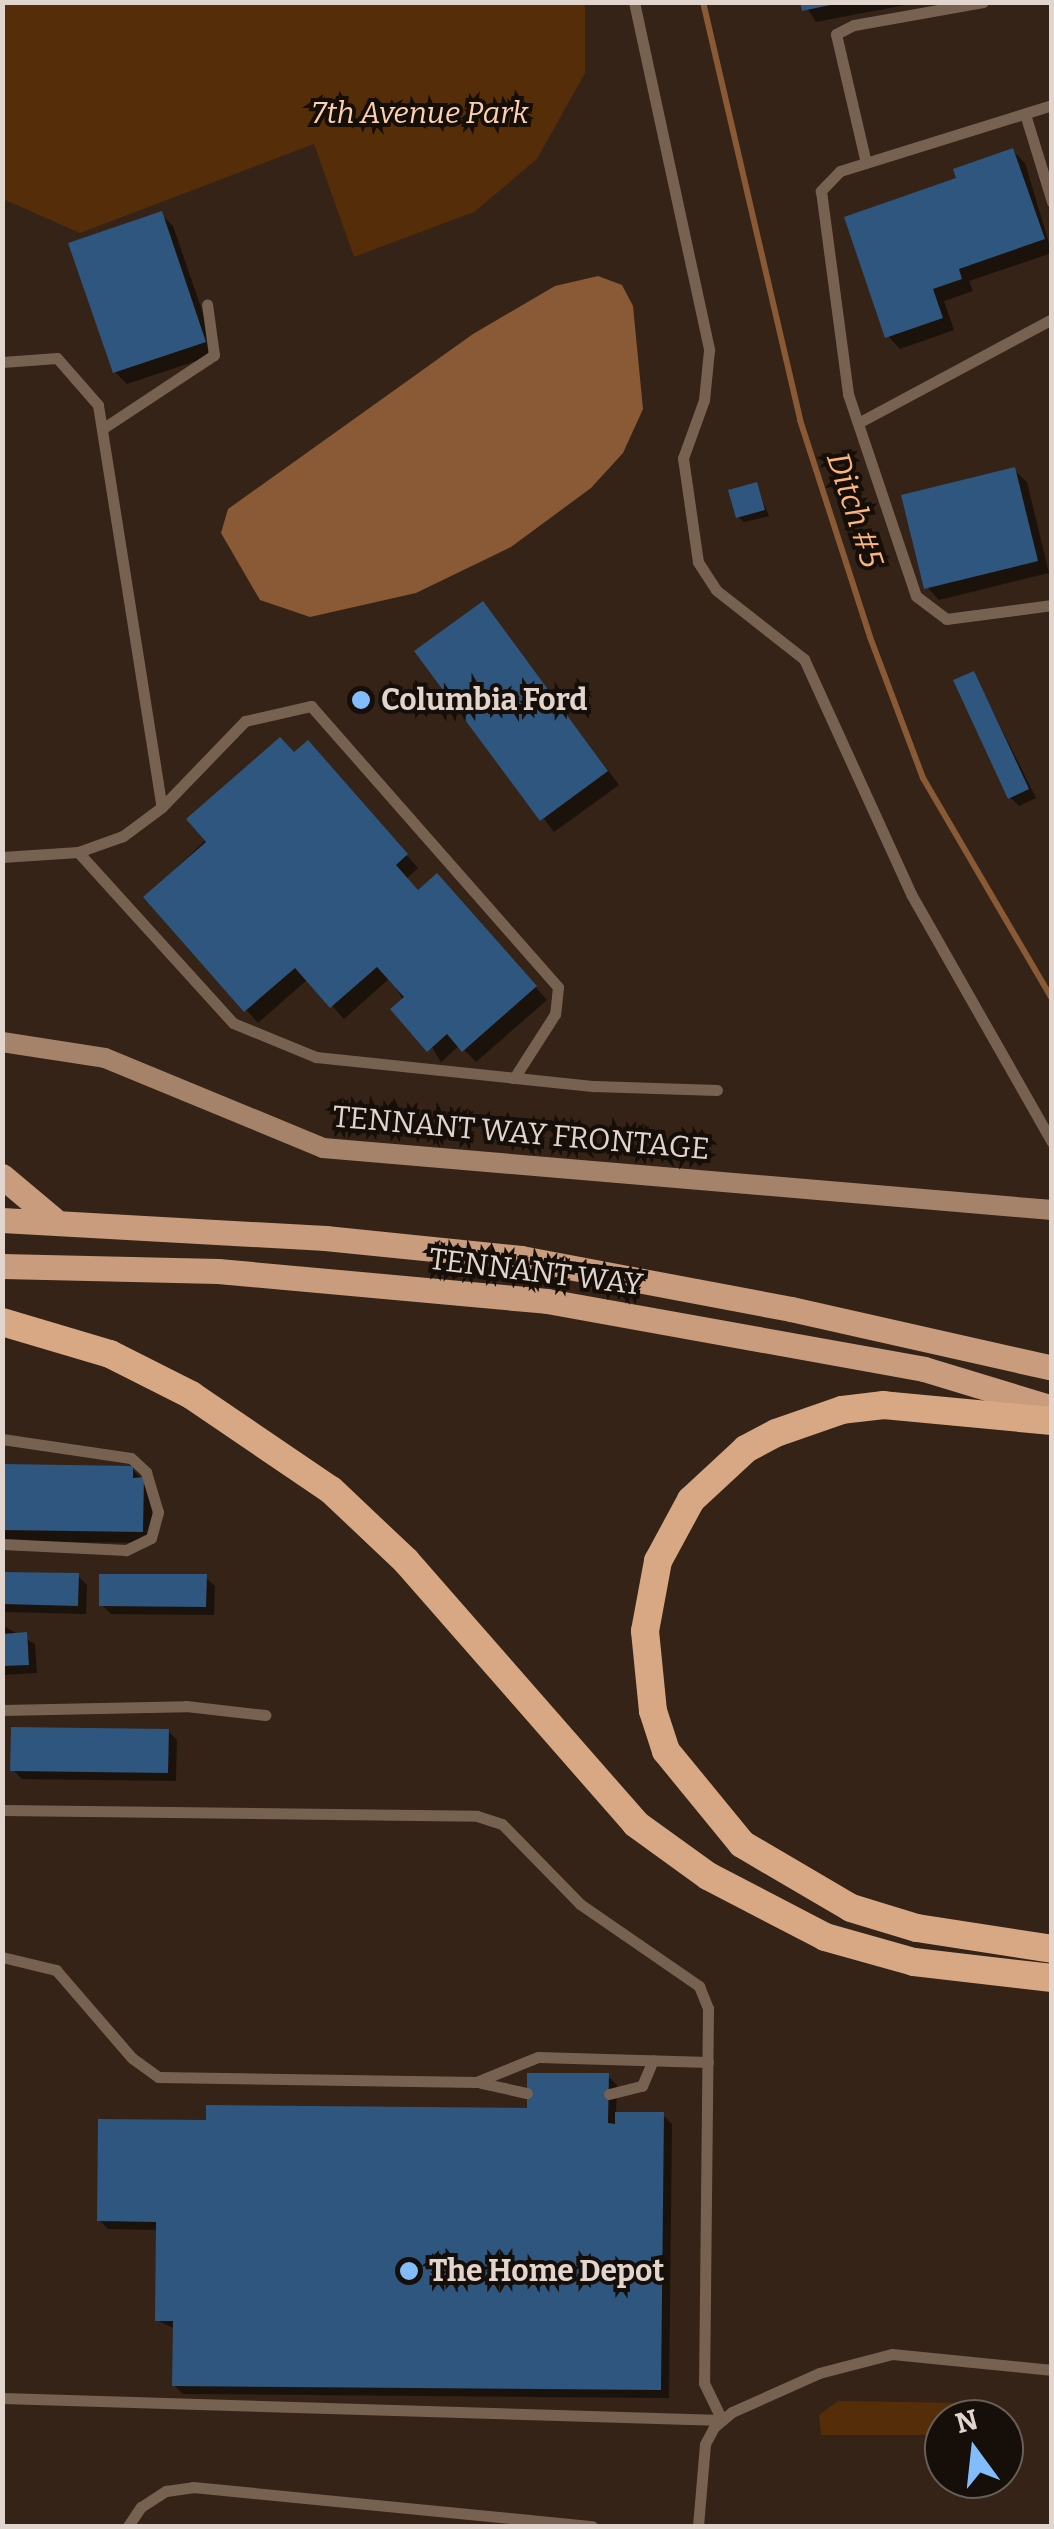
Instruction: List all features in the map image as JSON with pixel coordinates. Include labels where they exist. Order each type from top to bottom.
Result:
[{"type":"highway","points":[[2,1322],[110,1354],[191,1395],[331,1490],[406,1561],[636,1824],[708,1876],[824,1937],[914,1962],[1052,1978]]},
{"type":"highway","points":[[1052,1422],[884,1404],[842,1410],[776,1433],[746,1449],[692,1500],[658,1561],[645,1631],[653,1710],[666,1751],[742,1844],[850,1908],[917,1928],[1052,1949]]},
{"type":"main road","name":"TENNANT WAY FRONTAGE","points":[[2,1042],[105,1058],[323,1148],[1052,1210]]},
{"type":"main road","points":[[2,1176],[25,1202],[57,1222]]},
{"type":"main road","name":"TENNANT WAY","points":[[2,1220],[325,1238],[520,1258],[791,1309],[1052,1368]]},
{"type":"main road","name":"TENNANT WAY","points":[[2,1266],[218,1270],[547,1301],[924,1369],[1052,1408]]},
{"type":"lane","points":[[634,2],[710,350],[704,400],[683,458],[698,562],[716,590],[804,659],[911,894],[1052,1142]]},
{"type":"lane","points":[[866,163],[836,34],[854,25],[983,2]]},
{"type":"lane","points":[[1052,105],[840,171],[821,191],[848,394],[916,596],[946,619],[1052,605]]},
{"type":"lane","points":[[1024,114],[1052,202]]},
{"type":"lane","points":[[102,429],[214,355],[206,304]]},
{"type":"lane","points":[[858,424],[1052,319]]},
{"type":"lane","points":[[2,362],[57,358],[98,405],[162,807]]},
{"type":"lane","points":[[2,858],[78,852],[123,836],[162,807],[245,720],[311,706],[541,962],[558,987],[555,1014],[514,1078]]},
{"type":"lane","points":[[78,852],[233,1023],[316,1058],[514,1078],[717,1090]]},
{"type":"lane","points":[[2,1439],[130,1458],[146,1472],[158,1512],[150,1538],[126,1550],[2,1544]]},
{"type":"lane","points":[[2,1710],[186,1706],[265,1715]]},
{"type":"lane","points":[[2,1810],[477,1816],[502,1824],[580,1904],[699,1986],[708,2008],[704,2383],[722,2420]]},
{"type":"lane","points":[[2,1957],[56,1970],[132,2058],[158,2077],[476,2082],[527,2093]]},
{"type":"lane","points":[[476,2082],[538,2057],[708,2062]]},
{"type":"lane","points":[[608,2094],[642,2086],[653,2060]]},
{"type":"lane","points":[[2,2398],[722,2420],[819,2373],[892,2354],[1052,2370]]},
{"type":"lane","points":[[698,2526],[705,2444],[722,2420]]},
{"type":"lane","points":[[128,2526],[141,2506],[166,2491],[193,2487],[507,2522],[592,2526]]},
{"type":"green space","name":"7th Avenue Park","points":[[3,2],[585,3],[585,73],[537,159],[474,212],[354,257],[314,144],[80,233],[3,199]]},
{"type":"green space","points":[[838,2401],[924,2402],[924,2435],[821,2435],[819,2415]]},
{"type":"shaded area","points":[[598,276],[622,285],[633,306],[643,409],[623,453],[591,488],[511,547],[416,593],[310,617],[260,600],[221,533],[228,509],[473,334],[555,286]]},
{"type":"building","points":[[800,2],[835,2],[835,4],[802,11]]},
{"type":"building","points":[[1013,148],[1045,239],[959,269],[962,279],[933,289],[943,318],[885,338],[844,217],[956,178],[953,169]]},
{"type":"building","points":[[162,211],[206,342],[113,373],[68,243]]},
{"type":"building","points":[[1015,467],[1038,561],[924,589],[901,495]]},
{"type":"building","points":[[757,482],[765,510],[736,518],[728,490]]},
{"type":"building","points":[[483,601],[608,771],[540,821],[414,651]]},
{"type":"building","points":[[974,671],[1029,789],[1008,799],[953,680]]},
{"type":"building","points":[[280,737],[294,752],[308,740],[408,854],[396,865],[418,890],[437,873],[537,986],[462,1052],[447,1034],[427,1052],[390,1009],[404,997],[377,967],[330,1008],[295,968],[244,1012],[143,897],[206,842],[186,819]]},
{"type":"building","points":[[2,1464],[133,1466],[133,1478],[144,1477],[143,1532],[2,1530]]},
{"type":"building","points":[[2,1572],[79,1573],[78,1606],[2,1604]]},
{"type":"building","points":[[99,1574],[207,1574],[206,1607],[99,1606]]},
{"type":"building","points":[[27,1632],[29,1665],[2,1666],[2,1634]]},
{"type":"building","points":[[11,1727],[169,1729],[168,1773],[10,1771]]},
{"type":"building","name":"The Home Depot","points":[[527,2073],[609,2073],[608,2123],[615,2124],[615,2112],[664,2112],[661,2390],[172,2386],[173,2321],[155,2321],[156,2222],[97,2221],[98,2119],[206,2120],[206,2105],[527,2108]]},
{"type":"waterway","name":"Ditch #5","points":[[703,2],[800,420],[870,637],[923,778],[1052,999]]},
{"type":"place","name":"Columbia Ford","points":[[361,700]]},
{"type":"place","name":"The Home Depot","points":[[409,2271]]}]
